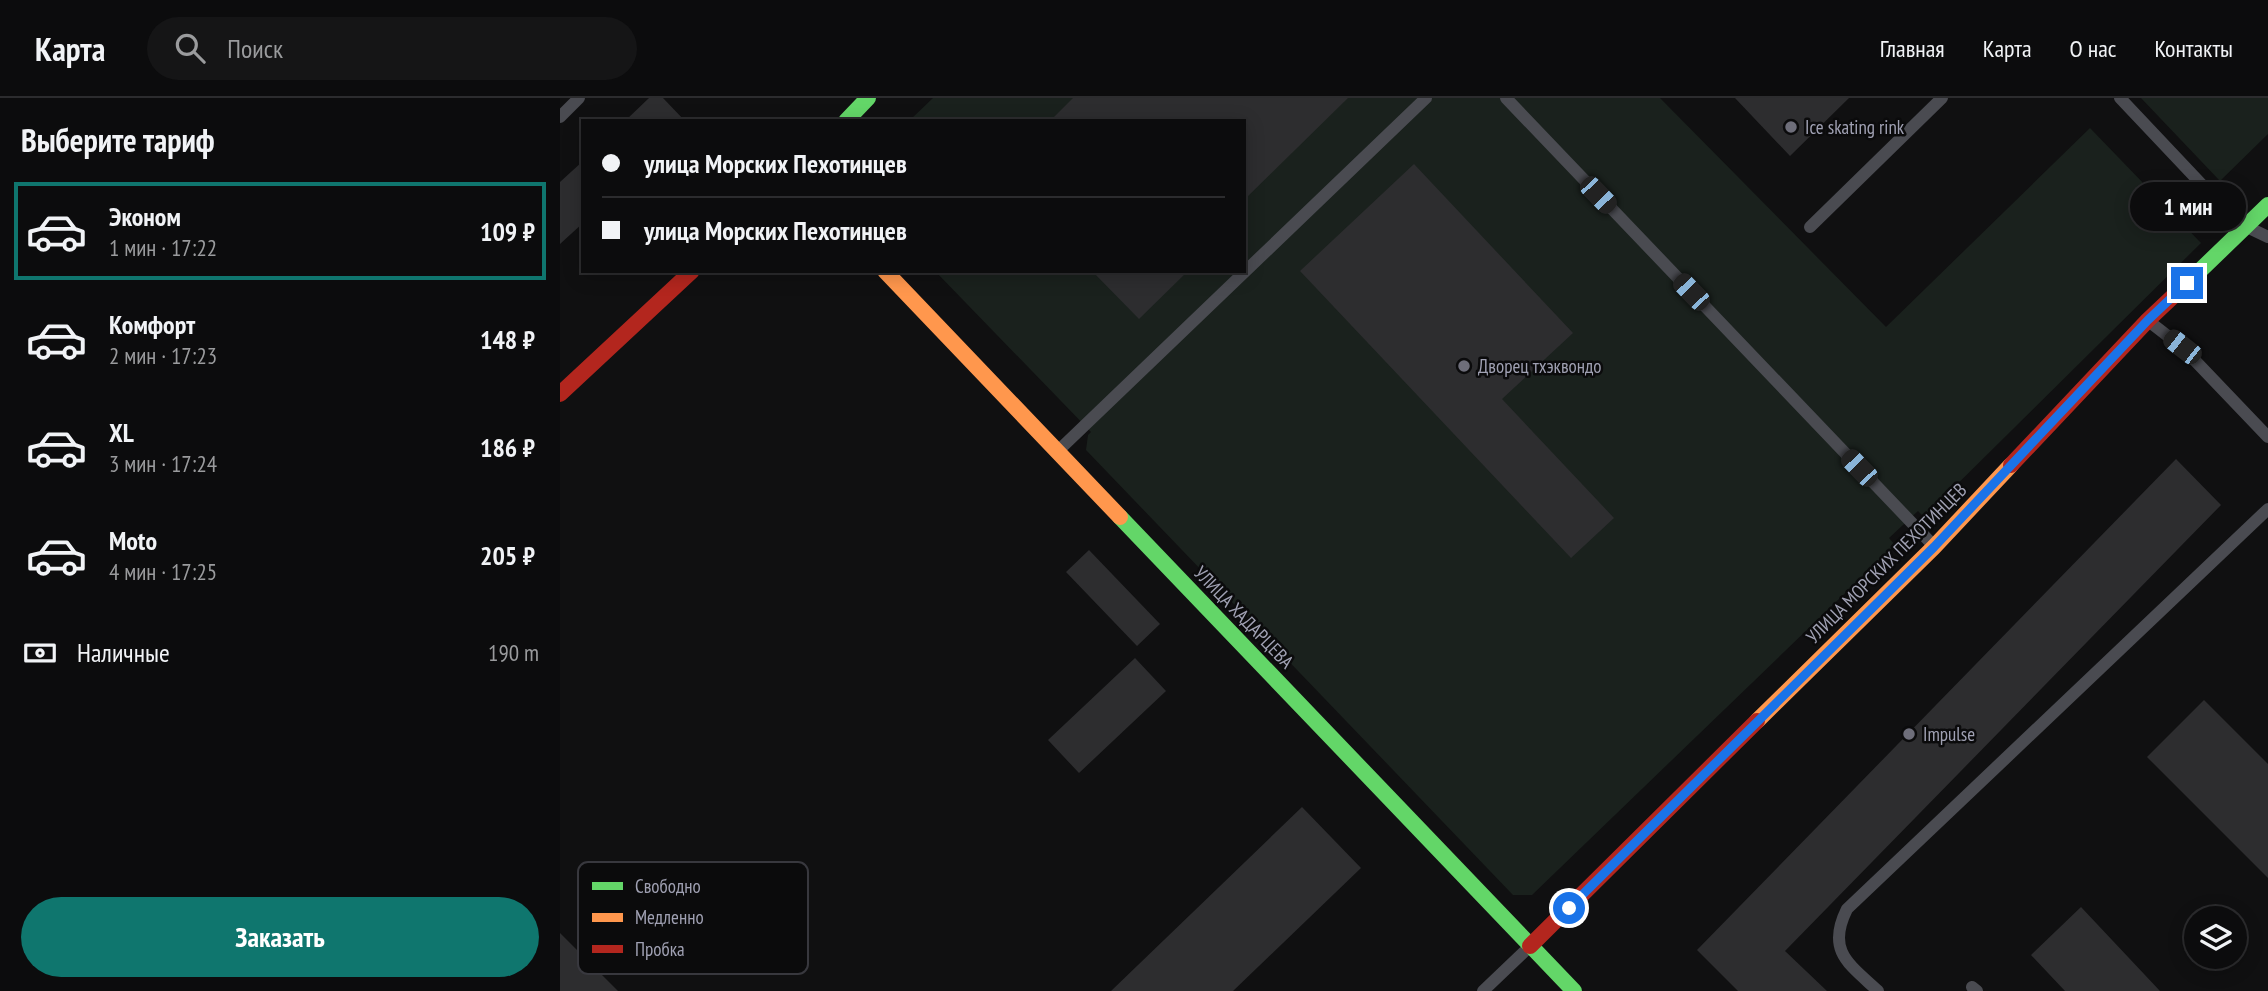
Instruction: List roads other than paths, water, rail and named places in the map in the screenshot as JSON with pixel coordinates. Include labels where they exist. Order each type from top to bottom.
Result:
[{"type":"street","points":[[848,119],[868,98]]},
{"type":"street","name":"УЛИЦА МОРСКИХ ПЕХОТИНЦЕВ","points":[[1530,946],[1934,547],[2148,320],[2268,205]]},
{"type":"street","points":[[560,394],[690,273]]},
{"type":"street","name":"УЛИЦА ХАДАРЦЕВА","points":[[887,273],[1574,991]]},
{"type":"lane","points":[[560,117],[579,98]]},
{"type":"lane","points":[[1246,271],[1426,98]]},
{"type":"lane","points":[[1506,98],[1934,547]]},
{"type":"lane","points":[[1810,227],[1941,98]]},
{"type":"lane","points":[[2119,98],[2224,208],[2245,226],[2268,237]]},
{"type":"lane","points":[[1057,452],[1244,273]]},
{"type":"lane","points":[[2148,320],[2182,347],[2268,437]]},
{"type":"lane","points":[[1878,991],[1842,953],[1837,937],[1839,924],[1847,909],[2268,509]]},
{"type":"lane","points":[[1483,991],[1530,946]]},
{"type":"place","name":"Ice skating rink","points":[[1791,127]]},
{"type":"place","name":"Дворец тхэквондо","points":[[1464,366]]},
{"type":"place","name":"Impulse","points":[[1909,734]]}]
